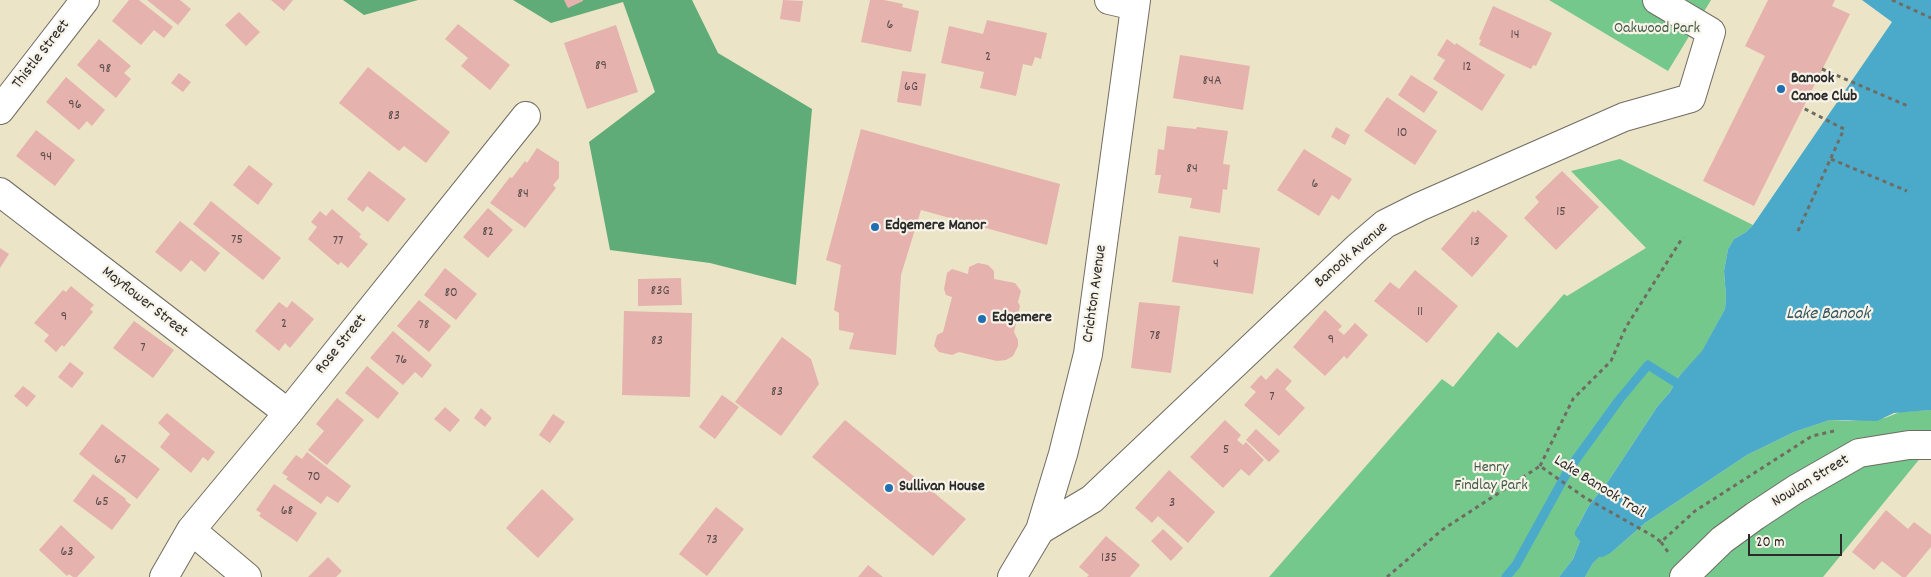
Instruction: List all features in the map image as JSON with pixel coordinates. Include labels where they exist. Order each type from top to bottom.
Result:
[{"type":"street","name":"Thistle Street","points":[[0,110],[85,0]]},
{"type":"street","points":[[1109,0],[1136,3]]},
{"type":"street","name":"Banook Avenue","points":[[1040,530],[1092,499],[1358,248],[1386,224],[1418,207],[1624,117],[1691,98],[1711,32],[1657,0]]},
{"type":"street","name":"Crichton Avenue","points":[[1012,577],[1040,530],[1088,354],[1136,3]]},
{"type":"street","name":"Rose Street","points":[[164,577],[191,530],[288,413],[526,116]]},
{"type":"street","name":"Mayflower Street","points":[[0,192],[288,413]]},
{"type":"street","name":"Nowlan Street","points":[[1684,577],[1722,540],[1755,516],[1796,489],[1859,453],[1909,445],[1931,445]]},
{"type":"street","points":[[191,530],[247,577]]},
{"type":"path","points":[[1892,0],[1931,18]]},
{"type":"path","points":[[1822,69],[1910,106]]},
{"type":"path","points":[[1798,231],[1844,129],[1803,108]]},
{"type":"path","points":[[1831,158],[1907,191]]},
{"type":"path","points":[[1540,466],[1573,399],[1611,361],[1626,327],[1683,237]]},
{"type":"path","name":"Lake Banook Trail","points":[[1387,577],[1442,530],[1540,466],[1584,497],[1653,536]]},
{"type":"green space","points":[[343,0],[418,0],[364,15]]},
{"type":"green space","points":[[513,0],[692,0],[718,53],[812,109],[796,285],[710,263],[610,250],[589,142],[655,92],[623,2],[551,23]]},
{"type":"green space","name":"Oakwood Park","points":[[1549,0],[1711,0],[1668,71]]},
{"type":"green space","name":"Henry Findlay Park","points":[[1620,159],[1753,225],[1734,239],[1728,249],[1724,271],[1725,309],[1702,352],[1680,375],[1609,480],[1588,507],[1578,526],[1580,541],[1573,559],[1559,577],[1269,577],[1442,379],[1453,387],[1498,332],[1517,348],[1564,294],[1567,296],[1646,248],[1571,171]]},
{"type":"green space","points":[[1931,410],[1931,445],[1823,577],[1585,577],[1599,556],[1612,552],[1645,523],[1747,455],[1794,432],[1830,420],[1849,421],[1885,418],[1900,412]]},
{"type":"water","name":"Lake Banook","points":[[1862,0],[1931,0],[1931,410],[1894,413],[1877,421],[1830,420],[1794,432],[1747,455],[1645,523],[1612,552],[1599,557],[1585,577],[1559,577],[1573,559],[1580,541],[1575,532],[1588,507],[1609,480],[1680,375],[1702,351],[1725,309],[1724,271],[1728,249],[1734,239],[1753,225],[1892,22]]},
{"type":"building","points":[[129,0],[139,0],[173,27],[164,38],[154,30],[141,45],[112,21]]},
{"type":"building","points":[[147,0],[180,0],[191,9],[178,25]]},
{"type":"building","points":[[271,0],[293,0],[284,11]]},
{"type":"building","points":[[564,0],[583,0],[583,1],[568,8]]},
{"type":"building","points":[[783,0],[803,1],[800,22],[780,19]]},
{"type":"building","points":[[870,0],[884,0],[903,4],[902,7],[919,11],[911,52],[861,42]]},
{"type":"building","name":"Banook Canoe Club","points":[[1768,0],[1835,0],[1832,6],[1850,14],[1754,206],[1703,181],[1765,56],[1745,46]]},
{"type":"building","points":[[1493,6],[1552,33],[1536,66],[1533,65],[1531,69],[1479,45],[1481,40],[1479,39]]},
{"type":"building","points":[[239,12],[260,32],[246,46],[225,25]]},
{"type":"building","points":[[987,20],[1047,33],[1041,59],[1035,57],[1032,66],[1023,64],[1016,96],[980,88],[984,72],[941,63],[949,26],[983,34]]},
{"type":"building","points":[[458,24],[510,65],[490,90],[461,66],[468,58],[445,39]]},
{"type":"building","points":[[616,25],[638,92],[587,109],[564,43]]},
{"type":"building","points":[[99,39],[131,66],[124,73],[131,79],[116,98],[77,65]]},
{"type":"building","points":[[1447,39],[1505,75],[1482,111],[1433,79],[1445,60],[1437,55]]},
{"type":"building","points":[[1180,55],[1250,66],[1243,110],[1173,98]]},
{"type":"building","points":[[368,67],[450,132],[426,163],[404,146],[399,151],[339,103]]},
{"type":"building","points":[[902,71],[926,74],[921,106],[897,102]]},
{"type":"building","points":[[179,73],[191,82],[183,92],[171,83]]},
{"type":"building","points":[[1411,75],[1438,92],[1424,113],[1398,95]]},
{"type":"building","points":[[66,77],[105,110],[92,126],[87,121],[79,130],[46,102]]},
{"type":"building","points":[[1387,97],[1437,131],[1415,165],[1364,131]]},
{"type":"building","points":[[1167,126],[1228,131],[1223,164],[1230,165],[1227,190],[1223,189],[1220,213],[1190,208],[1192,198],[1158,193],[1161,175],[1155,175],[1158,149],[1164,150]]},
{"type":"building","points":[[1336,127],[1350,135],[1345,145],[1331,137]]},
{"type":"building","name":"Edgemere Manor","points":[[861,129],[1060,184],[1047,245],[921,210],[901,275],[896,355],[849,349],[854,333],[839,330],[839,313],[834,310],[841,265],[826,260]]},
{"type":"building","points":[[36,130],[75,160],[55,186],[16,156]]},
{"type":"building","points":[[537,148],[559,162],[559,178],[553,185],[556,188],[525,228],[490,203],[510,177],[512,178],[525,161],[527,163]]},
{"type":"building","points":[[1304,149],[1352,179],[1339,200],[1332,195],[1319,216],[1277,190]]},
{"type":"building","points":[[249,165],[273,184],[258,205],[233,185]]},
{"type":"building","points":[[369,171],[406,199],[388,222],[367,206],[363,212],[347,199]]},
{"type":"building","points":[[1562,171],[1599,207],[1556,250],[1524,218],[1539,202],[1535,197]]},
{"type":"building","points":[[211,201],[281,258],[263,280],[193,224]]},
{"type":"building","points":[[488,208],[513,230],[488,258],[463,237]]},
{"type":"building","points":[[332,209],[361,234],[359,237],[368,244],[348,268],[341,262],[338,265],[308,239],[317,227],[311,222],[320,211],[326,216]]},
{"type":"building","points":[[1478,210],[1508,236],[1472,277],[1441,249],[1473,211],[1475,213]]},
{"type":"building","points":[[180,221],[220,253],[205,272],[191,260],[181,272],[155,252]]},
{"type":"building","points":[[1179,236],[1260,248],[1253,294],[1172,282]]},
{"type":"building","points":[[0,248],[9,254],[0,268]]},
{"type":"building","name":"Edgemere","points":[[978,263],[988,265],[994,271],[994,279],[1015,283],[1021,291],[1018,302],[1020,306],[1014,332],[1018,340],[1018,346],[1013,356],[1006,360],[997,361],[959,352],[952,355],[939,352],[934,346],[937,335],[943,332],[952,297],[946,295],[944,289],[947,273],[952,269],[968,274],[969,267]]},
{"type":"building","points":[[445,268],[477,294],[456,320],[424,295]]},
{"type":"building","points":[[1415,270],[1458,306],[1427,343],[1374,301],[1390,282],[1399,289]]},
{"type":"building","points":[[681,278],[682,305],[638,306],[638,279]]},
{"type":"building","points":[[71,286],[94,305],[90,309],[93,312],[64,347],[62,345],[56,352],[44,341],[49,335],[34,323],[63,290],[66,292]]},
{"type":"building","points":[[419,300],[451,326],[429,352],[397,326]]},
{"type":"building","points":[[292,301],[314,319],[290,348],[285,343],[279,351],[255,331],[279,302],[287,308]]},
{"type":"building","points":[[1139,302],[1180,306],[1171,373],[1131,368]]},
{"type":"building","points":[[1325,310],[1342,326],[1338,330],[1344,335],[1355,323],[1368,335],[1347,359],[1344,356],[1325,376],[1293,347]]},
{"type":"building","points":[[624,311],[692,313],[690,397],[622,395]]},
{"type":"building","points":[[134,321],[174,350],[153,378],[113,348]]},
{"type":"building","points":[[393,331],[432,365],[422,378],[415,372],[403,385],[370,358]]},
{"type":"building","points":[[782,337],[811,359],[819,384],[781,436],[735,402]]},
{"type":"building","points":[[70,362],[84,373],[72,388],[58,377]]},
{"type":"building","points":[[367,366],[399,393],[378,419],[345,393]]},
{"type":"building","points":[[1277,368],[1292,381],[1285,389],[1305,408],[1279,436],[1244,405],[1256,392],[1250,387],[1261,375],[1266,380]]},
{"type":"building","points":[[23,386],[36,396],[27,407],[14,396]]},
{"type":"building","points":[[722,395],[739,407],[715,439],[699,427]]},
{"type":"building","points":[[337,398],[364,420],[327,465],[308,450],[324,431],[316,424]]},
{"type":"building","points":[[445,407],[460,420],[450,432],[434,419]]},
{"type":"building","points":[[481,408],[492,418],[485,427],[474,418]]},
{"type":"building","points":[[167,413],[215,452],[208,461],[203,457],[191,473],[160,447],[170,434],[158,423]]},
{"type":"building","points":[[553,414],[565,422],[550,443],[539,435]]},
{"type":"building","name":"Sullivan House","points":[[845,420],[966,519],[933,556],[812,457]]},
{"type":"building","points":[[1225,420],[1241,435],[1237,440],[1243,445],[1246,442],[1264,460],[1249,476],[1241,469],[1223,488],[1190,457]]},
{"type":"building","points":[[102,424],[160,469],[137,499],[79,454]]},
{"type":"building","points":[[1256,429],[1280,451],[1269,462],[1246,440]]},
{"type":"building","points":[[307,452],[351,486],[338,503],[327,496],[321,504],[286,479],[288,477],[282,473],[296,455],[302,459]]},
{"type":"building","points":[[1169,470],[1215,512],[1188,543],[1158,516],[1152,523],[1135,508]]},
{"type":"building","points":[[93,474],[131,505],[112,530],[73,501]]},
{"type":"building","points":[[274,484],[317,513],[297,542],[259,516],[261,513],[256,510]]},
{"type":"building","points":[[542,489],[574,519],[538,558],[506,528]]},
{"type":"building","points":[[716,507],[744,529],[707,576],[679,554]]},
{"type":"building","points":[[1886,510],[1908,529],[1914,522],[1931,535],[1931,547],[1906,577],[1902,577],[1882,561],[1874,570],[1852,552]]},
{"type":"building","points":[[61,525],[95,557],[77,577],[69,574],[67,576],[39,550]]},
{"type":"building","points":[[1163,529],[1183,548],[1171,561],[1151,541]]},
{"type":"building","points":[[1106,536],[1140,565],[1130,577],[1087,577],[1089,575],[1079,567]]},
{"type":"building","points":[[328,557],[342,571],[336,577],[308,577]]},
{"type":"building","points":[[868,565],[883,577],[858,577]]},
{"type":"waterway","points":[[1506,577],[1516,565],[1569,469],[1619,400],[1648,365],[1675,382]]},
{"type":"place","name":"Banook Canoe Club","points":[[1781,89]]},
{"type":"place","name":"Edgemere Manor","points":[[875,227]]},
{"type":"place","name":"Edgemere","points":[[982,319]]},
{"type":"place","name":"Sullivan House","points":[[889,488]]}]
